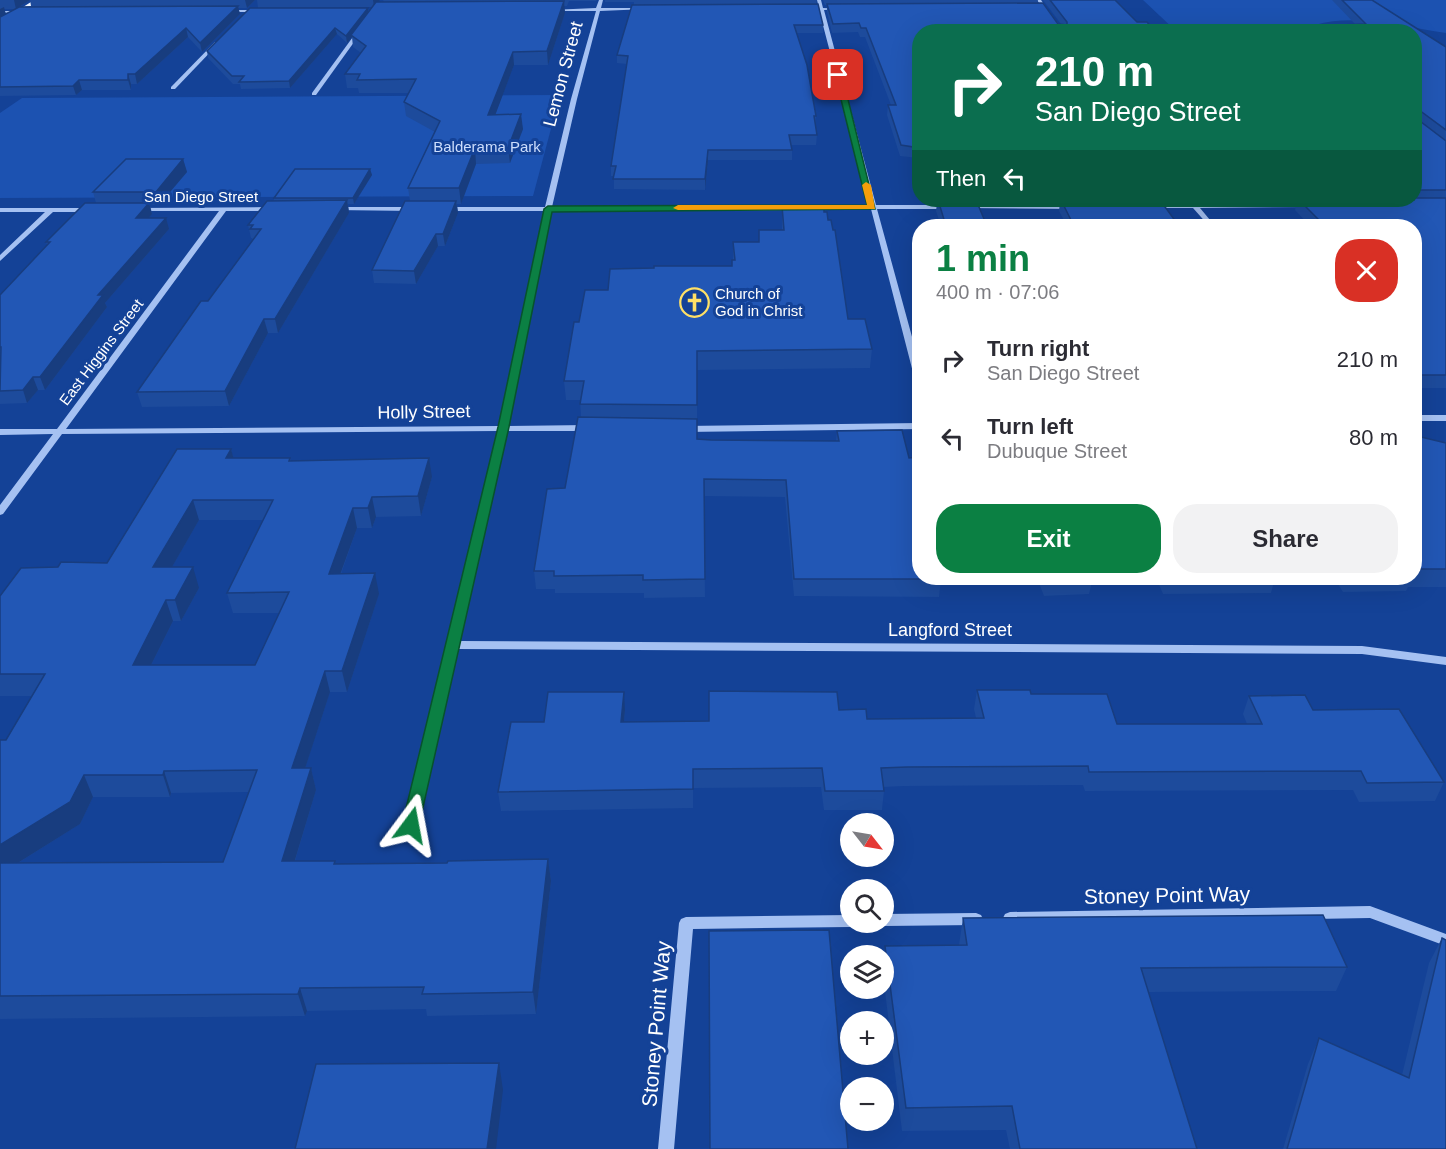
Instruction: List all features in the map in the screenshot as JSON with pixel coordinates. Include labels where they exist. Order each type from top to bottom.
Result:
[{"type":"main road","points":[[0,25],[38,0]]},
{"type":"street","name":"Lemon Street","points":[[411,825],[503,427],[548,209],[574,99],[601,0]]},
{"type":"street","points":[[819,0],[912,354]]},
{"type":"street","points":[[1039,0],[1056,24]]},
{"type":"street","points":[[240,20],[254,6]]},
{"type":"street","points":[[1033,8],[1044,8]]},
{"type":"street","points":[[542,10],[656,9]]},
{"type":"street","points":[[800,9],[844,9]]},
{"type":"street","points":[[212,11],[271,11]]},
{"type":"street","points":[[0,12],[30,12]]},
{"type":"street","points":[[314,94],[362,29]]},
{"type":"street","points":[[173,88],[223,37]]},
{"type":"street","points":[[436,209],[1079,207]]},
{"type":"street","points":[[1196,207],[1206,219]]},
{"type":"street","name":"San Diego Street","points":[[132,210],[284,209]]},
{"type":"street","points":[[331,209],[425,209]]},
{"type":"street","points":[[0,210],[97,210]]},
{"type":"street","points":[[0,259],[51,210]]},
{"type":"street","name":"East Higgins Street","points":[[0,512],[224,210]]},
{"type":"street","points":[[1422,418],[1446,418]]},
{"type":"street","points":[[676,429],[912,426]]},
{"type":"street","name":"Holly Street","points":[[0,432],[596,428]]},
{"type":"street","name":"Langford Street","points":[[453,645],[1362,650],[1446,661]]},
{"type":"street","name":"Stoney Point Way","points":[[894,920],[1370,912],[1446,940]]},
{"type":"street","name":"Stoney Point Way","points":[[666,1149],[686,923],[840,921]]},
{"type":"green space","points":[[1143,0],[1446,0],[1446,33],[1422,29],[1422,24],[1347,20],[1320,24],[1169,24]]},
{"type":"green space","name":"Balderama Park","points":[[560,95],[533,196],[0,198],[0,113],[22,98]]},
{"type":"building","points":[[1050,0],[1115,0],[1137,22],[1149,24],[1067,24]]},
{"type":"building","points":[[1342,0],[1372,0],[1410,24],[1366,24]]},
{"type":"building","points":[[564,1],[547,51],[513,52],[488,115],[521,114],[508,148],[475,148],[459,188],[408,188],[440,121],[404,102],[416,79],[357,80],[360,74],[345,74],[366,46],[351,35],[376,2]]},
{"type":"building","points":[[1043,3],[1058,24],[912,24],[912,147],[901,145],[888,105],[896,105],[866,28],[861,28],[859,23],[833,24],[827,4]]},
{"type":"building","points":[[818,4],[823,25],[794,25],[807,65],[817,135],[789,135],[792,150],[708,150],[705,179],[613,179],[616,166],[611,166],[628,56],[617,55],[632,5]]},
{"type":"building","points":[[238,6],[200,43],[186,28],[135,74],[128,74],[128,80],[79,80],[73,86],[0,87],[0,17],[19,7]]},
{"type":"building","points":[[250,8],[368,8],[346,36],[335,28],[289,81],[239,82],[244,76],[232,76],[207,51]]},
{"type":"building","points":[[1422,32],[1446,47],[1446,130],[1422,112]]},
{"type":"building","points":[[1422,123],[1446,141],[1446,190],[1422,190]]},
{"type":"building","points":[[126,159],[183,159],[156,192],[93,192]]},
{"type":"building","points":[[295,169],[370,169],[353,198],[274,198]]},
{"type":"building","points":[[1422,198],[1446,198],[1446,375],[1422,375],[1422,219],[1318,219],[1306,207],[1422,207]]},
{"type":"building","points":[[347,200],[275,319],[264,319],[225,391],[137,392],[201,301],[208,301],[261,229],[250,229],[253,225],[248,225],[267,201]]},
{"type":"building","points":[[405,201],[456,201],[443,234],[436,234],[414,271],[372,270]]},
{"type":"building","points":[[85,203],[149,203],[136,218],[166,218],[98,295],[103,295],[40,377],[33,377],[23,390],[0,391],[0,295],[50,242],[46,242]]},
{"type":"building","points":[[782,206],[824,207],[824,212],[827,212],[828,220],[831,220],[833,230],[835,230],[848,319],[865,319],[872,349],[697,351],[697,405],[580,404],[584,381],[564,381],[574,322],[579,322],[585,290],[608,290],[610,269],[654,268],[654,266],[732,266],[732,260],[735,260],[733,242],[759,242],[759,230],[784,230]]},
{"type":"building","points":[[940,207],[979,207],[984,219],[944,219]]},
{"type":"building","points":[[1064,207],[1165,207],[1174,219],[1070,219]]},
{"type":"building","points":[[578,417],[697,419],[697,439],[711,440],[839,441],[837,431],[902,430],[909,458],[912,458],[912,579],[794,579],[786,480],[704,479],[705,579],[643,580],[643,575],[554,576],[554,571],[534,571],[547,489],[565,488]]},
{"type":"building","points":[[1422,437],[1446,443],[1446,569],[1422,569]]},
{"type":"building","points":[[177,449],[231,449],[226,458],[290,458],[289,461],[429,458],[418,496],[372,497],[368,508],[353,508],[329,574],[375,573],[342,671],[325,671],[292,768],[311,768],[282,861],[335,861],[334,864],[548,859],[533,992],[422,994],[424,987],[300,988],[298,994],[0,996],[0,863],[223,862],[257,770],[164,771],[163,775],[84,775],[70,802],[0,845],[0,740],[6,740],[45,674],[0,674],[0,596],[21,568],[58,567],[61,562],[107,563]],"holes":[[[193,500],[273,500],[227,593],[289,592],[255,665],[133,665],[166,600],[175,600],[193,567],[153,567]]]},
{"type":"building","points":[[977,690],[1030,690],[1031,694],[1107,694],[1117,724],[1262,724],[1249,696],[1305,695],[1313,710],[1399,709],[1444,782],[1367,783],[1361,771],[1089,772],[1088,766],[907,767],[881,768],[884,791],[825,791],[822,768],[693,769],[693,789],[498,792],[511,722],[544,722],[548,692],[624,692],[621,722],[709,721],[709,691],[837,692],[839,710],[866,709],[867,719],[984,718]]},
{"type":"building","points":[[1323,915],[1347,967],[1141,968],[1197,1149],[1020,1149],[1012,1106],[906,1108],[892,999],[894,999],[894,946],[967,945],[963,918]]},
{"type":"building","points":[[829,930],[842,1077],[840,1131],[846,1131],[848,1149],[710,1149],[709,931]]},
{"type":"building","points":[[1442,938],[1446,940],[1446,1149],[1287,1149],[1319,1038],[1409,1078]]},
{"type":"building","points":[[499,1063],[487,1149],[295,1149],[316,1064]]},
{"type":"slow traffic","points":[[678,208],[872,207],[866,185]]},
{"type":"place","name":"Church of God in Christ","points":[[694,302]]},
{"type":"route","points":[[411,825],[503,427],[548,209],[872,207],[838,75]]}]
